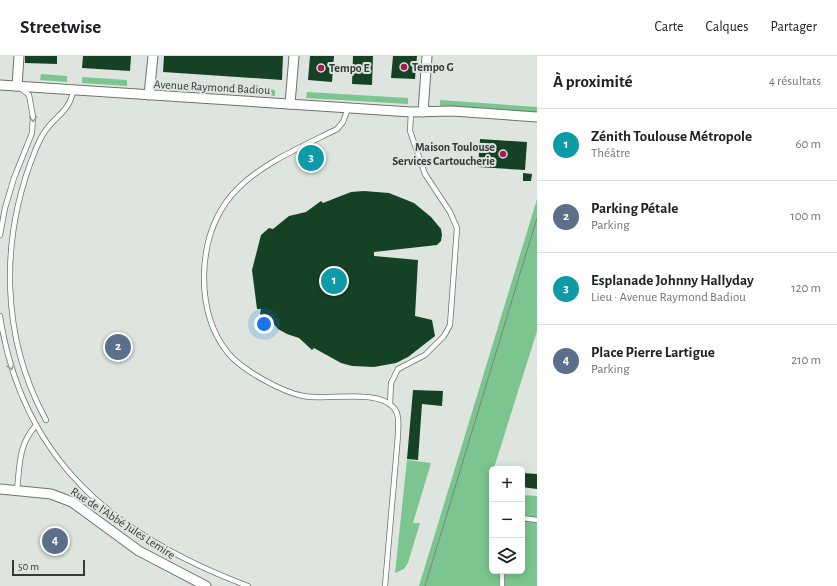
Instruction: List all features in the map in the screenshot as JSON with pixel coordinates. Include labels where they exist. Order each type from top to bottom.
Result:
[{"type":"street","points":[[17,86],[19,56]]},
{"type":"street","points":[[149,95],[153,56]]},
{"type":"street","points":[[290,104],[294,56]]},
{"type":"street","points":[[423,112],[427,56]]},
{"type":"street","name":"Avenue Raymond Badiou","points":[[0,85],[73,91],[411,112],[452,111],[537,117]]},
{"type":"street","name":"Avenue Raymond Badiou","points":[[423,112],[452,117],[537,123]]},
{"type":"street","name":"Rue de l'Abbé Jules Lemire","points":[[0,489],[51,494],[72,502],[139,551],[206,586]]},
{"type":"lane","points":[[0,235],[8,197],[20,161],[32,133],[33,125],[29,95],[17,86]]},
{"type":"lane","points":[[46,420],[31,391],[20,361],[8,304],[7,274],[10,235],[24,177],[39,141],[46,130],[68,106],[73,91]]},
{"type":"lane","points":[[348,108],[343,122],[337,129],[269,164],[236,189],[223,205],[209,236],[204,268],[205,296],[208,312],[216,333],[234,359],[246,368],[270,382],[302,396],[354,396],[378,399],[390,404],[396,412],[398,435],[385,586]]},
{"type":"lane","points":[[390,404],[391,383],[398,369],[426,355],[444,336],[450,325],[457,238],[454,220],[426,174],[412,138],[410,131],[411,112]]},
{"type":"lane","points":[[0,316],[5,346],[15,381],[36,425],[72,476],[115,517],[159,545],[222,577],[248,586]]},
{"type":"lane","points":[[18,490],[20,457],[23,443],[36,425]]},
{"type":"lane","points":[[525,518],[537,520]]},
{"type":"lane","points":[[502,574],[502,586]]},
{"type":"green space","points":[[41,74],[67,76],[67,82],[40,80]]},
{"type":"green space","points":[[82,77],[127,80],[127,86],[82,83]]},
{"type":"green space","points":[[174,83],[275,90],[275,96],[173,88]]},
{"type":"green space","points":[[307,92],[408,98],[408,104],[306,98]]},
{"type":"green space","points":[[440,100],[537,107],[537,114],[440,107]]},
{"type":"green space","points":[[537,199],[537,331],[495,466],[489,466],[488,487],[489,484],[489,574],[525,574],[525,495],[537,496],[537,586],[419,586]]},
{"type":"green space","points":[[407,460],[431,463],[413,523],[420,523],[408,563],[404,569],[395,573]]},
{"type":"building","points":[[25,56],[57,56],[57,64],[25,63]]},
{"type":"building","points":[[83,56],[131,56],[130,71],[82,68]]},
{"type":"building","points":[[164,56],[283,56],[282,80],[163,72]]},
{"type":"building","name":"Tempo E","points":[[310,56],[334,56],[332,82],[308,80]]},
{"type":"building","points":[[353,56],[373,56],[372,85],[352,84]]},
{"type":"building","name":"Tempo G","points":[[393,56],[417,56],[415,79],[391,78]]},
{"type":"building","name":"Maison Toulouse Services Cartoucherie","points":[[480,139],[527,142],[525,170],[478,167]]},
{"type":"building","points":[[523,173],[532,174],[531,181],[523,181]]},
{"type":"building","points":[[364,191],[389,193],[414,203],[431,217],[441,229],[442,235],[441,241],[437,245],[374,252],[374,256],[418,260],[415,316],[432,320],[435,336],[408,357],[396,363],[374,367],[352,366],[341,363],[314,348],[312,350],[299,338],[278,329],[268,317],[263,317],[260,314],[261,309],[257,309],[252,270],[261,235],[269,228],[273,229],[289,216],[306,212],[321,201],[323,203],[351,192]]},
{"type":"building","points":[[413,390],[443,391],[442,406],[422,404],[418,460],[407,459]]},
{"type":"building","points":[[525,473],[537,474],[537,489],[525,487]]},
{"type":"tram line","points":[[425,586],[537,218]]},
{"type":"place","name":"Tempo G","points":[[404,67]]},
{"type":"place","name":"Tempo E","points":[[321,68]]},
{"type":"place","name":"Maison Toulouse Services Cartoucherie","points":[[503,154]]},
{"type":"place","name":"Esplanade Johnny Hallyday","points":[[311,158]]},
{"type":"place","name":"Zénith Toulouse Métropole","points":[[334,281]]},
{"type":"place","name":"Parking Pétale","points":[[118,347]]},
{"type":"place","name":"Place Pierre Lartigue","points":[[55,541]]}]
